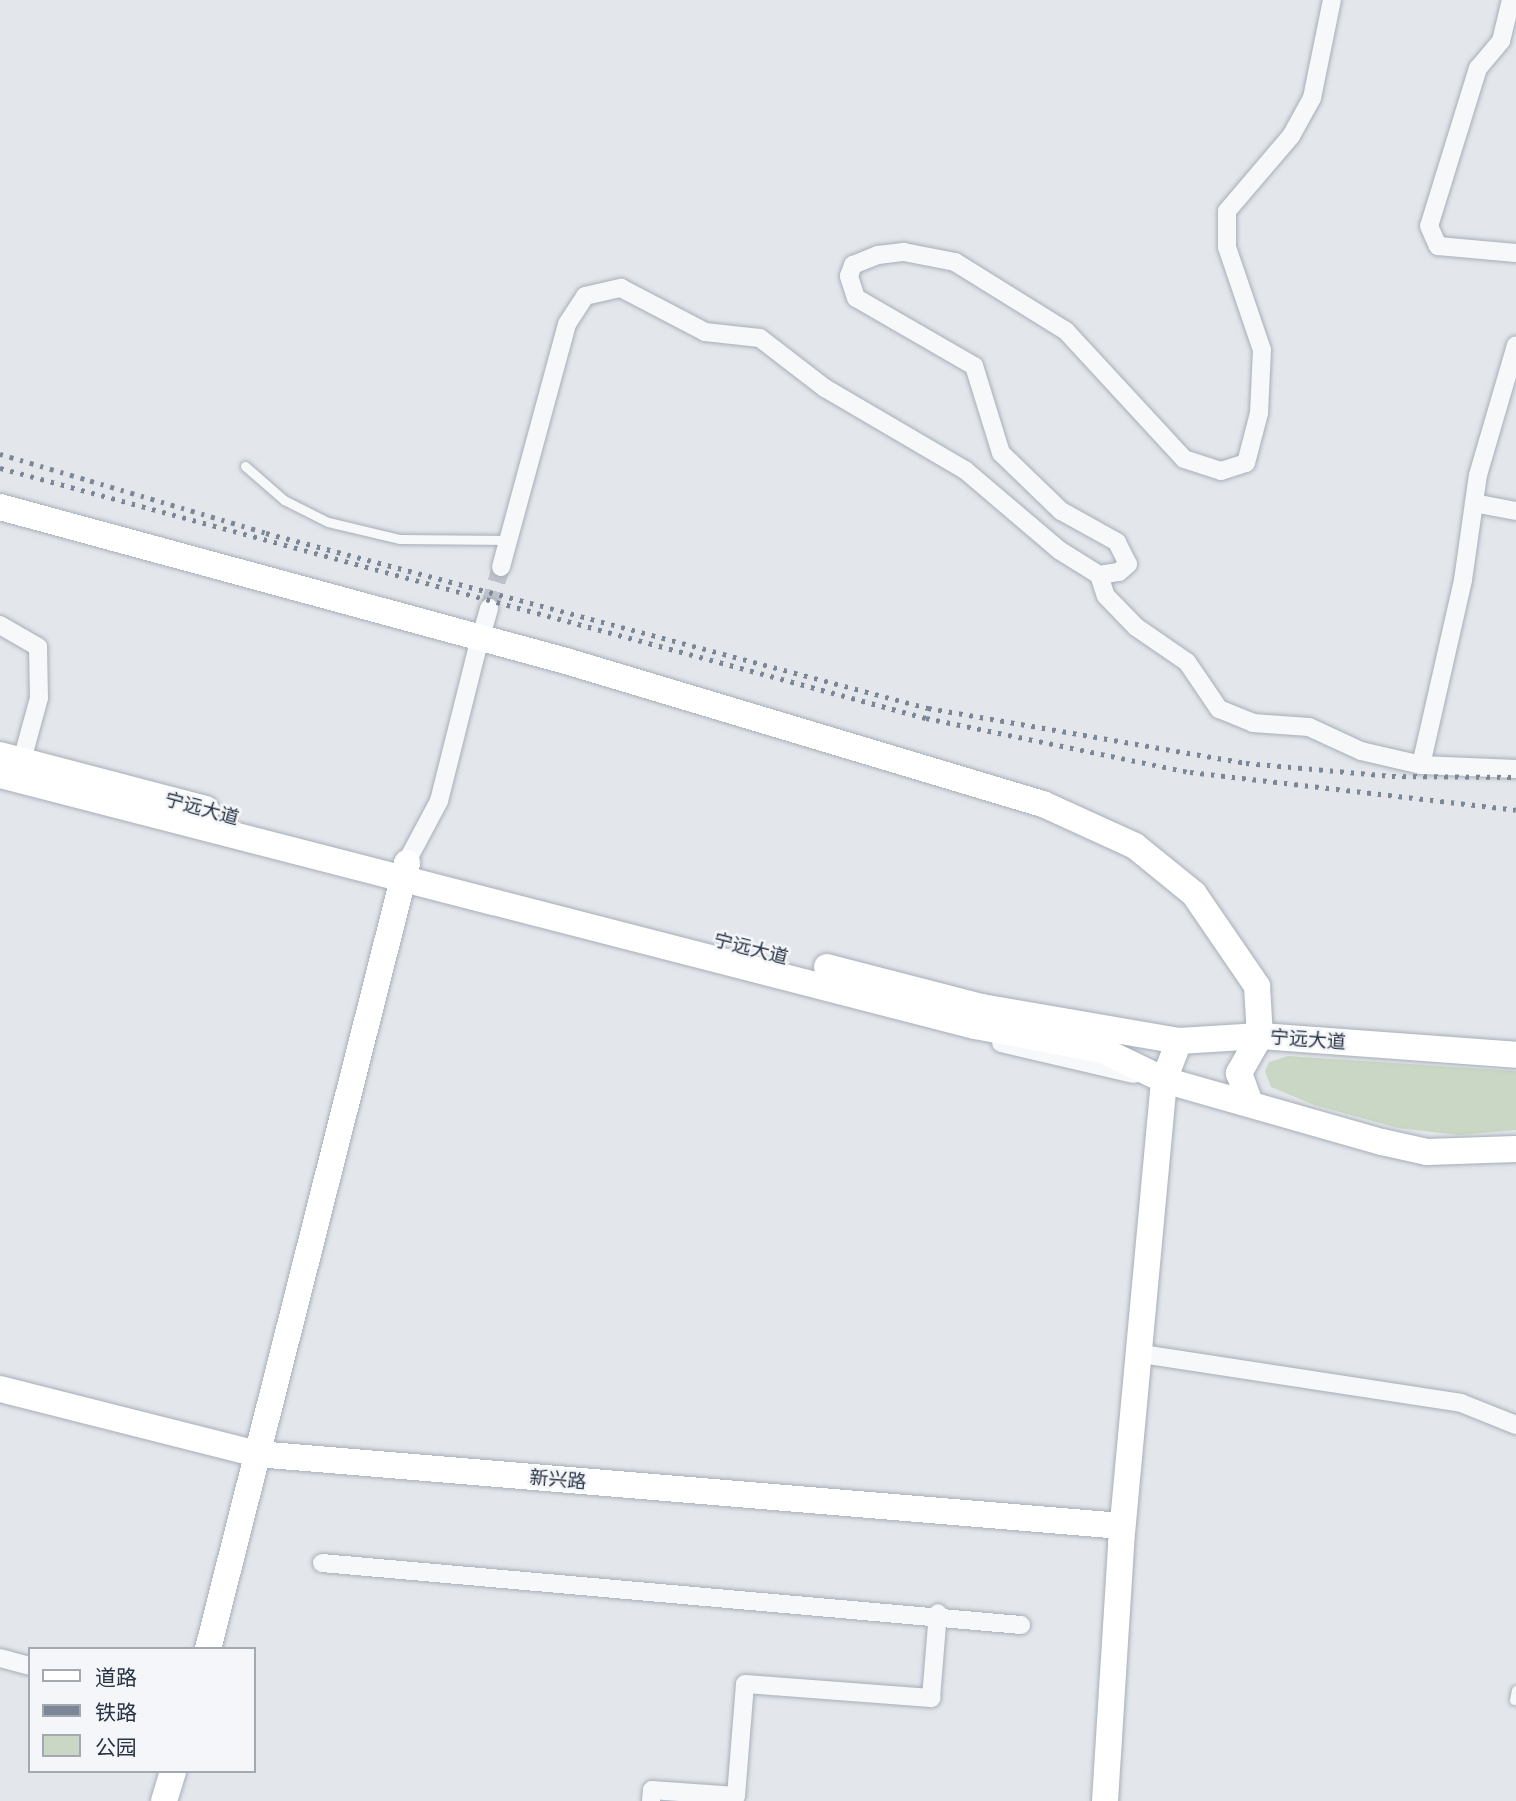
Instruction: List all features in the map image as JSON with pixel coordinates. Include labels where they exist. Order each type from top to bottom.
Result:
[{"type":"main road","points":[[0,507],[566,661],[1043,804],[1135,846],[1194,894],[1258,986],[1260,1036],[1242,1059],[1249,1101]]},
{"type":"main road","name":"宁远大道","points":[[7,763],[404,876],[975,1026],[1102,1050],[1164,1080],[1249,1101],[1427,1152],[1516,1149]]},
{"type":"main road","points":[[209,1647],[404,876]]},
{"type":"main road","name":"宁远大道","points":[[404,876],[982,1007],[1179,1041],[1260,1036],[1516,1055]]},
{"type":"main road","points":[[1105,1801],[1122,1535],[1142,1354],[1164,1080],[1179,1041]]},
{"type":"main road","name":"新兴路","points":[[0,1389],[256,1461]]},
{"type":"main road","name":"新兴路","points":[[0,1404],[256,1461],[1122,1535]]},
{"type":"main road","points":[[164,1801],[172,1773]]},
{"type":"street","points":[[1099,575],[1119,572],[1128,564],[1126,553],[1016,474],[996,442],[986,389],[974,366],[856,298],[849,276],[853,265],[878,255],[904,252],[955,262],[1066,331],[1184,459],[1221,471],[1246,463],[1259,413],[1262,349],[1227,247],[1227,211],[1291,136],[1312,98],[1332,0]]},
{"type":"street","points":[[1511,0],[1501,41],[1478,68],[1429,226],[1438,246],[1516,253]]},
{"type":"street","points":[[501,567],[567,324],[586,296],[621,288],[705,332],[760,338],[825,388],[965,470],[1059,550],[1099,575],[1106,596],[1136,627],[1187,662],[1219,709],[1254,723],[1309,727],[1361,751],[1421,765],[1516,769]]},
{"type":"street","points":[[1421,765],[1447,660],[1491,414],[1516,345]]},
{"type":"street","points":[[1474,503],[1516,511]]},
{"type":"street","points":[[484,626],[489,608]]},
{"type":"street","points":[[0,625],[38,647],[39,698],[7,763]]},
{"type":"street","points":[[404,876],[439,801],[477,650]]},
{"type":"street","name":"宁远大道","points":[[0,788],[404,876]]},
{"type":"street","points":[[1142,1354],[1461,1403],[1516,1425]]},
{"type":"street","points":[[322,1563],[938,1613],[1021,1625]]},
{"type":"street","points":[[651,1801],[652,1790],[736,1796],[745,1684],[931,1698],[938,1613]]},
{"type":"street","points":[[0,1658],[28,1665]]},
{"type":"lane","points":[[246,466],[284,500],[328,522],[400,539],[509,540]]},
{"type":"green space","points":[[1288,1056],[1516,1071],[1516,1130],[1459,1135],[1398,1128],[1314,1105],[1271,1087],[1265,1071],[1269,1062]]},
{"type":"tunnel","points":[[489,608],[501,567]]},
{"type":"railway","points":[[0,454],[266,533],[928,708],[1246,763],[1392,776],[1516,777]]},
{"type":"railway","points":[[0,468],[926,718],[1190,772],[1516,810]]}]
